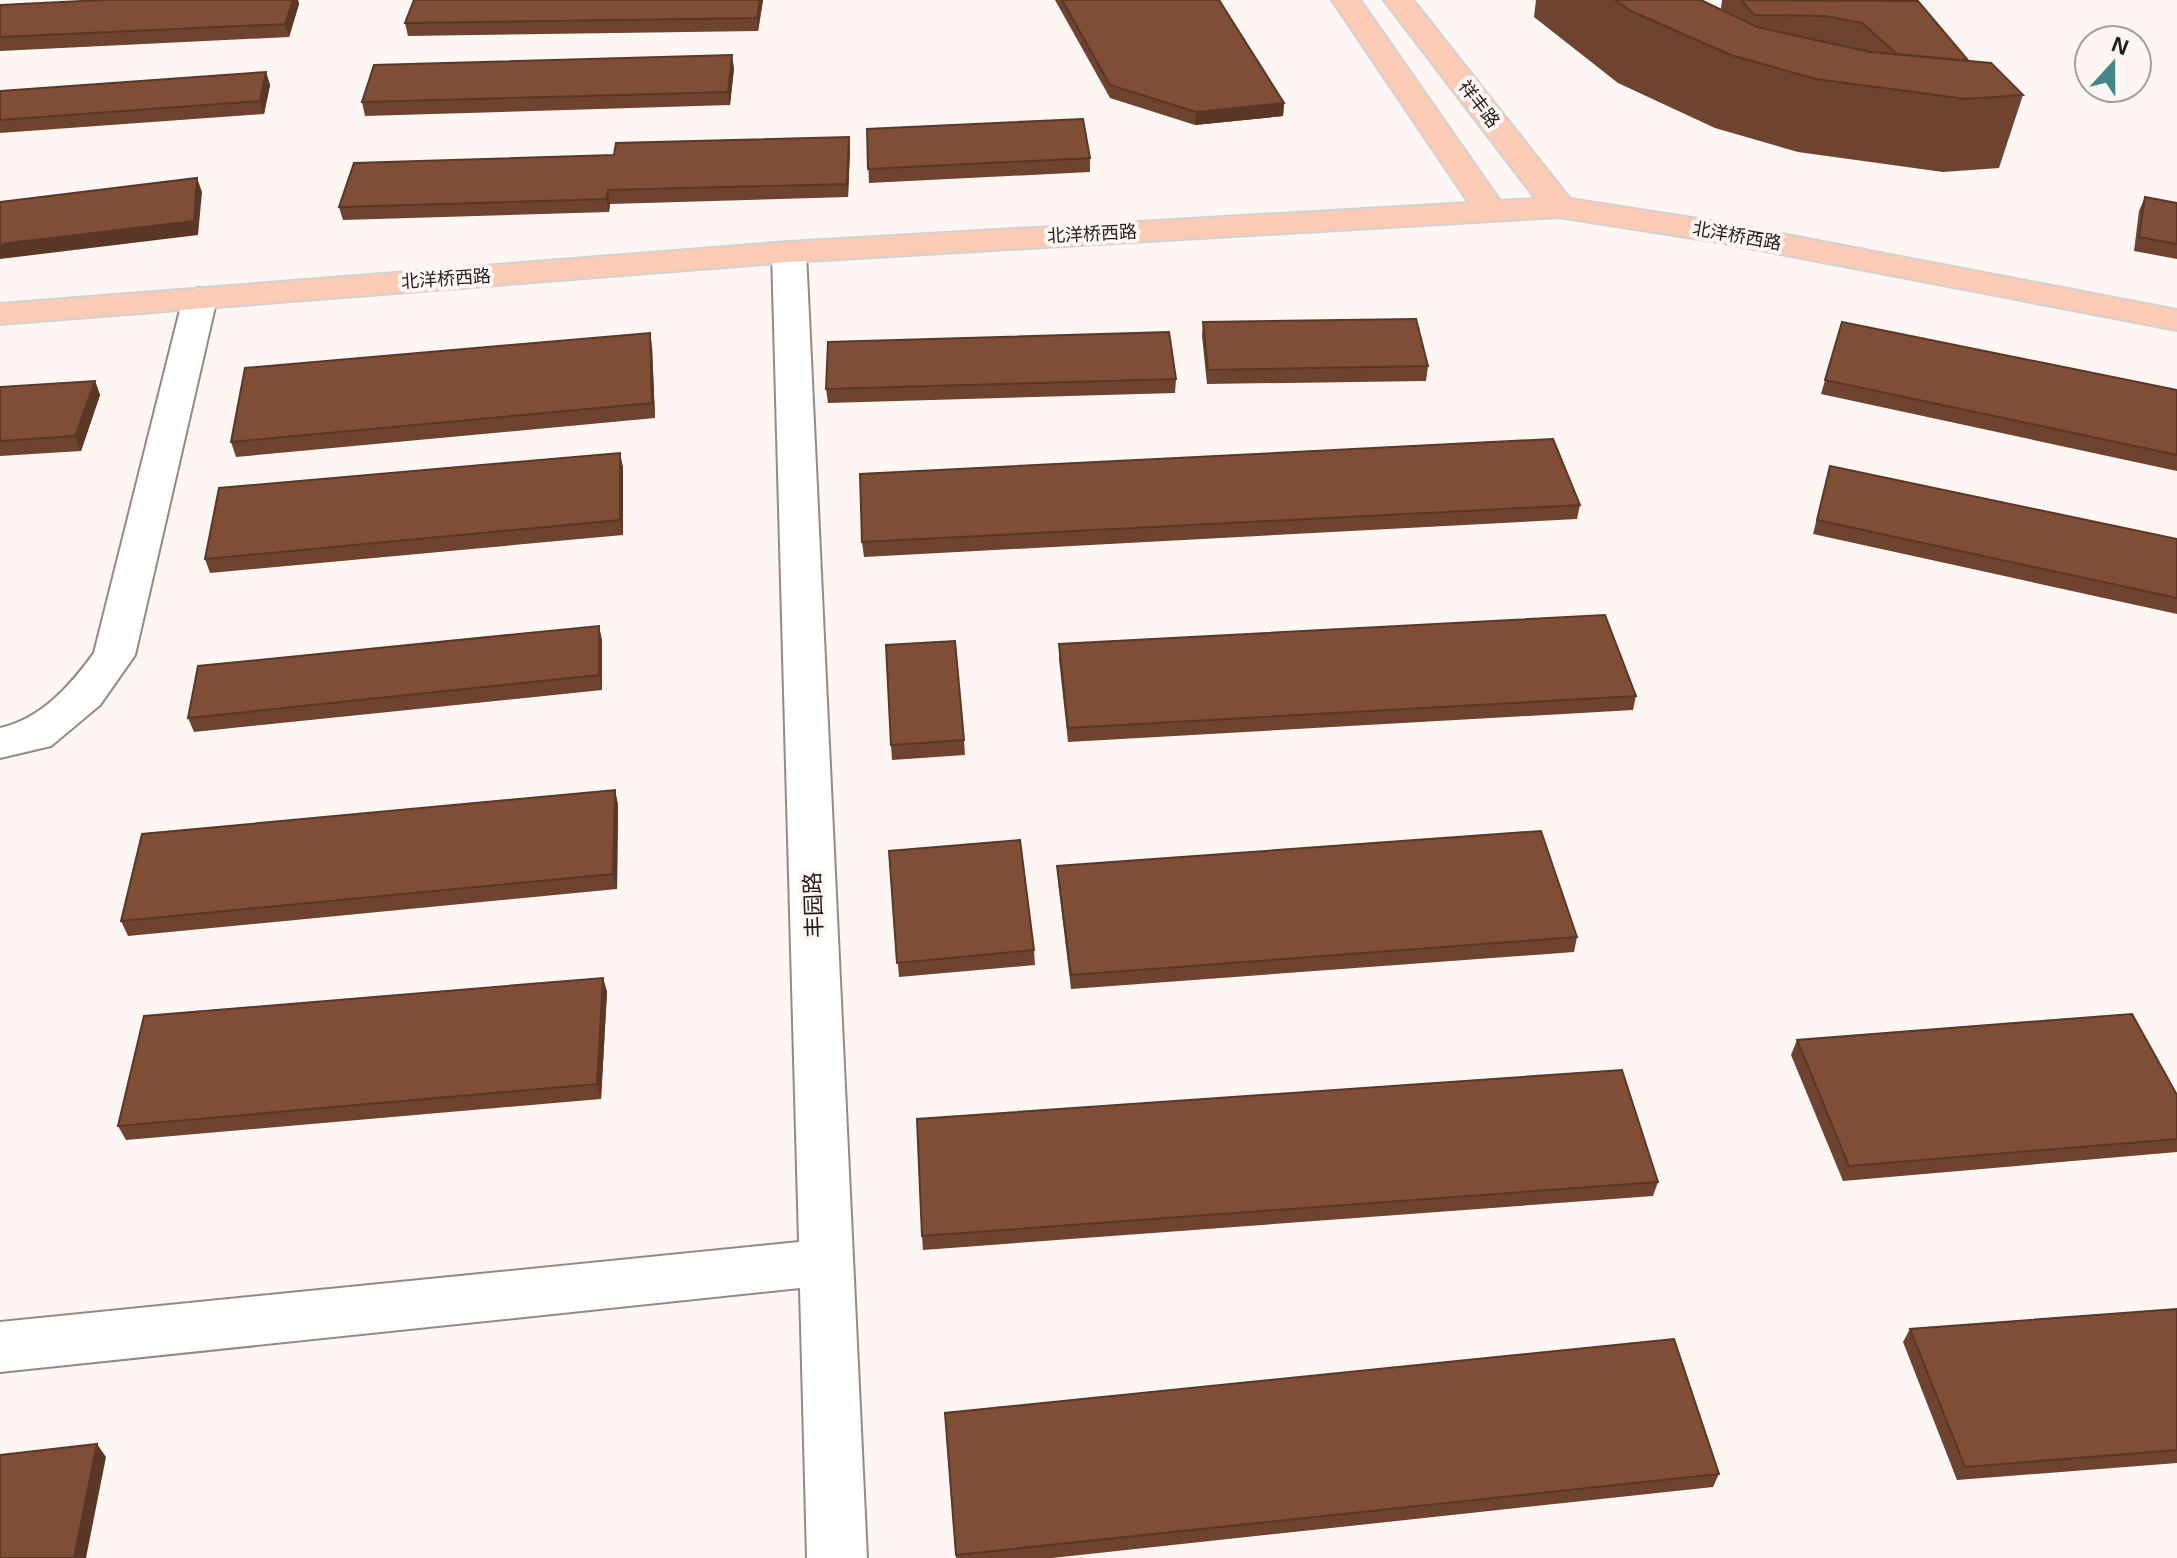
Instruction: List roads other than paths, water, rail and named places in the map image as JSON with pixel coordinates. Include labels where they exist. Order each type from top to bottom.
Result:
[{"type":"main road","points":[[1346,0],[1490,210]]},
{"type":"main road","name":"祥丰路","points":[[1398,0],[1559,207]]},
{"type":"main road","name":"北洋桥西路","points":[[0,314],[789,252],[1559,207],[1724,233],[2177,320]]},
{"type":"street","name":"丰园路","points":[[789,252],[837,1558]]},
{"type":"street","points":[[0,743],[36,735],[85,695],[114,655],[200,298]]},
{"type":"street","points":[[0,1347],[826,1262]]}]
